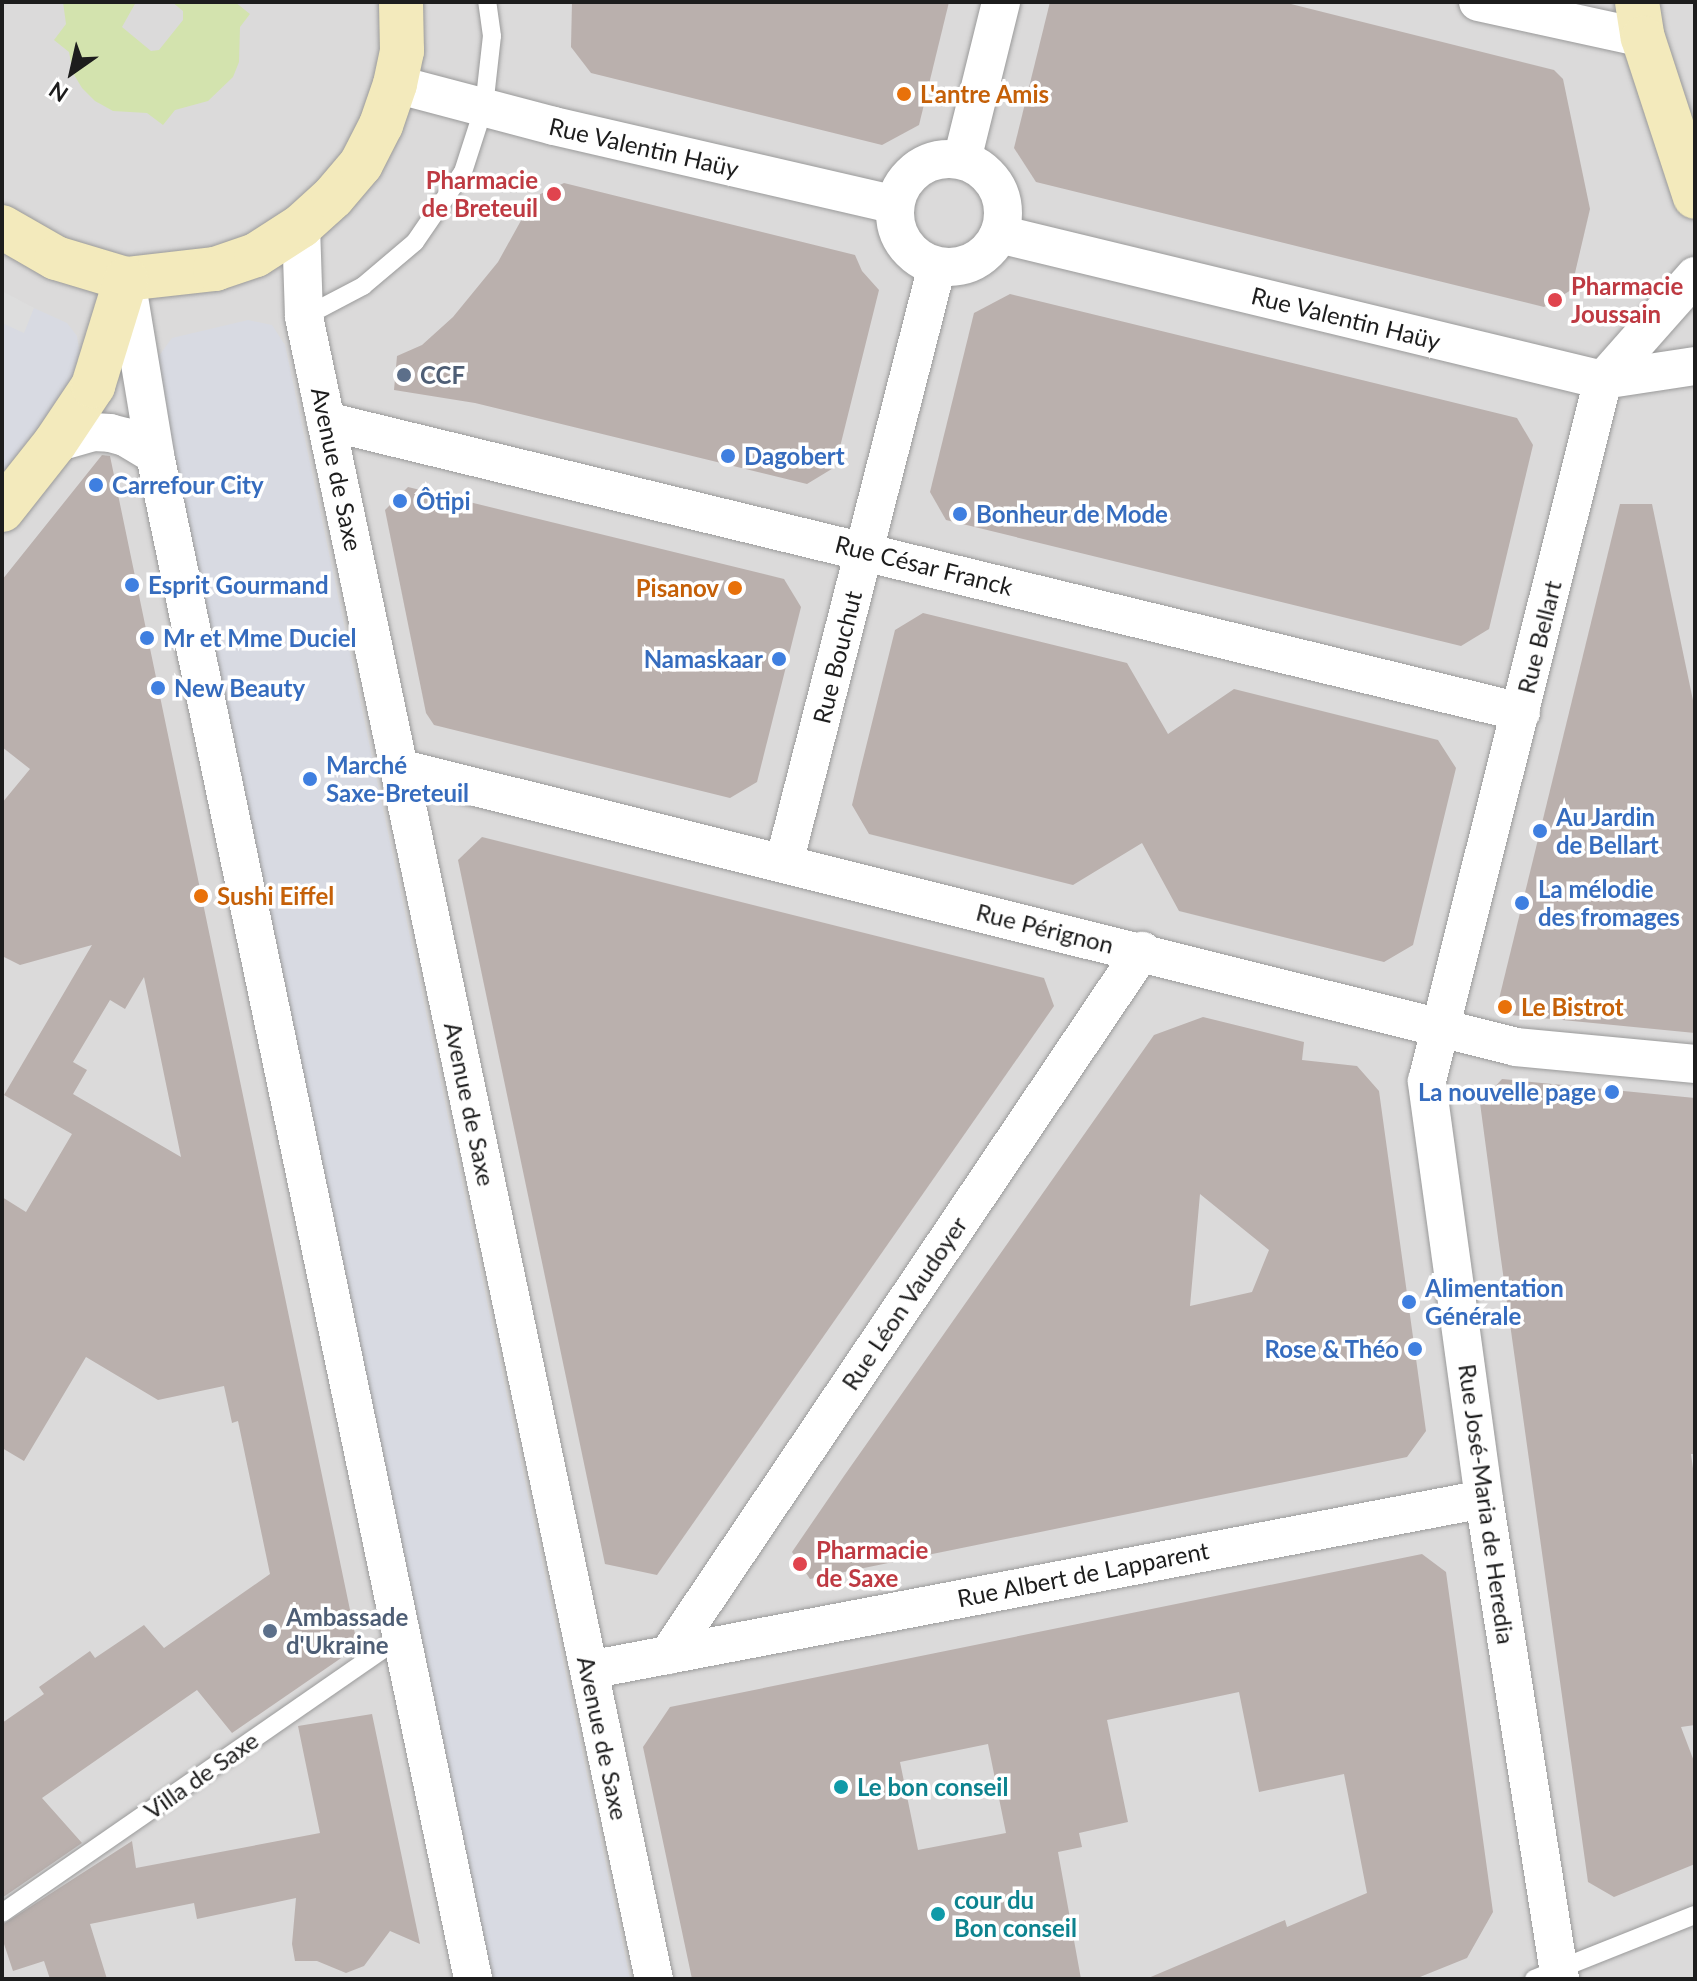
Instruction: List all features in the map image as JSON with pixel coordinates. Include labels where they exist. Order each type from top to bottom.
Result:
[{"type":"street","points":[[2,227],[56,258],[126,279],[215,269],[256,255],[301,226],[333,197],[361,164],[381,125],[395,84],[402,51],[401,2]]},
{"type":"street","points":[[962,160],[1001,2]]},
{"type":"street","points":[[1478,2],[1640,20],[1695,197]]},
{"type":"street","name":"Rue Valentin Haüy","points":[[395,84],[895,205]]},
{"type":"street","points":[[943,159],[962,160],[983,170],[996,184],[1004,216],[999,234],[986,252],[970,263],[937,266],[915,254],[902,240],[895,205],[904,182],[917,169],[943,159]]},
{"type":"street","name":"Avenue de Saxe","points":[[301,226],[304,317],[654,1979]]},
{"type":"street","name":"Rue Valentin Haüy","points":[[999,234],[1603,380],[1695,366]]},
{"type":"street","name":"Rue Bouchut","points":[[784,863],[937,266]]},
{"type":"street","name":"Rue Bellart","points":[[1441,1029],[1603,380],[1695,276]]},
{"type":"street","points":[[2,510],[55,443],[93,386],[126,279]]},
{"type":"street","points":[[126,279],[155,455],[473,1979]]},
{"type":"street","name":"Rue César Franck","points":[[326,421],[1521,712]]},
{"type":"street","points":[[55,443],[93,432],[110,433],[125,437],[155,455]]},
{"type":"street","name":"Rue Pérignon","points":[[399,768],[1142,951],[1516,1047],[1695,1064]]},
{"type":"street","name":"Rue Léon Vaudoyer","points":[[668,1655],[1142,951]]},
{"type":"street","name":"Rue José-Maria de Heredia","points":[[1441,1029],[1427,1081],[1551,1976]]},
{"type":"street","name":"Rue Albert de Lapparent","points":[[589,1670],[1484,1499]]},
{"type":"lane","points":[[304,317],[363,286],[415,242],[463,172],[484,107],[492,36],[487,2]]},
{"type":"lane","name":"Villa de Saxe","points":[[2,1913],[401,1637]]},
{"type":"lane","points":[[1551,1976],[1695,1915]]},
{"type":"shaded area","points":[[2,2],[1695,2],[1695,1979],[2,1979]]},
{"type":"shaded area","points":[[2,291],[34,308],[24,334],[2,323]]},
{"type":"shaded area","points":[[34,308],[67,323],[77,336],[81,362],[68,390],[2,473],[2,323],[24,333]]},
{"type":"shaded area","points":[[248,320],[272,325],[285,345],[630,1979],[492,1979],[158,380],[158,357],[172,338]]},
{"type":"green space","points":[[63,2],[136,2],[122,27],[151,51],[159,50],[183,20],[183,11],[172,2],[235,2],[250,14],[240,27],[239,62],[233,77],[208,101],[175,110],[163,125],[147,113],[113,111],[95,101],[82,88],[73,73],[69,52],[54,40],[66,24]]},
{"type":"building","points":[[572,2],[949,2],[919,125],[882,145],[591,73],[571,47]]},
{"type":"building","points":[[1050,2],[1283,2],[1554,70],[1563,79],[1590,209],[1571,290],[1544,307],[1036,182],[1014,148]]},
{"type":"building","points":[[564,183],[855,255],[862,271],[879,290],[835,467],[807,484],[475,403],[394,390],[397,356],[422,345],[453,317],[498,262],[534,197]]},
{"type":"building","points":[[1010,294],[1517,418],[1533,445],[1489,629],[1461,646],[946,520],[930,492],[974,313]]},
{"type":"building","points":[[102,455],[110,456],[355,1634],[347,1654],[232,1733],[197,1690],[42,1798],[82,1843],[2,1898],[2,1723],[44,1694],[39,1687],[90,1651],[95,1658],[144,1625],[164,1648],[270,1574],[238,1421],[232,1423],[224,1386],[158,1400],[86,1357],[24,1461],[2,1448],[2,1197],[26,1212],[72,1134],[4,1095],[92,945],[20,965],[2,956],[2,803],[30,769],[2,747],[2,580]],"holes":[[[144,977],[181,1157],[73,1094],[87,1070],[73,1062],[110,1000],[125,1009]]]},
{"type":"building","points":[[408,487],[784,579],[801,607],[757,782],[730,798],[434,725],[426,713],[385,510]]},
{"type":"building","points":[[1620,504],[1652,504],[1695,710],[1695,1033],[1510,1015],[1499,999]]},
{"type":"building","points":[[923,613],[1127,663],[1168,734],[1234,689],[1438,740],[1456,768],[1413,945],[1384,962],[1179,911],[1142,843],[1073,885],[869,834],[852,805],[860,771],[895,630]]},
{"type":"building","points":[[482,837],[1044,978],[1054,1006],[657,1575],[605,1564],[458,860]]},
{"type":"building","points":[[1203,1017],[1304,1042],[1302,1060],[1357,1066],[1379,1091],[1426,1431],[1407,1457],[810,1579],[792,1552],[1154,1035]],"holes":[[[1200,1194],[1269,1250],[1252,1292],[1190,1306]]]},
{"type":"building","points":[[1502,1079],[1695,1098],[1695,1454],[1691,1454],[1695,1483],[1695,1725],[1681,1727],[1695,1764],[1695,1864],[1614,1897],[1588,1882],[1499,1245],[1480,1103]]},
{"type":"building","points":[[1422,1554],[1446,1572],[1493,1912],[1467,1958],[1415,1979],[1146,1979],[1285,1920],[1287,1927],[1367,1893],[1344,1774],[1259,1792],[1239,1692],[1107,1720],[1128,1822],[1079,1833],[1082,1847],[1058,1852],[1081,1979],[692,1979],[643,1747],[670,1707]],"holes":[[[988,1744],[1006,1833],[918,1850],[900,1762]]]},
{"type":"building","points":[[372,1714],[420,1944],[390,1931],[364,1966],[346,1973],[317,1961],[295,1961],[292,1944],[296,1898],[197,1919],[194,1903],[90,1924],[107,1979],[50,1979],[44,1961],[13,1971],[2,1938],[2,1925],[132,1841],[136,1868],[320,1833],[298,1726]]},
{"type":"place","name":"L'antre Amis","points":[[904,94]]},
{"type":"place","name":"Pharmacie de Breteuil","points":[[554,194]]},
{"type":"place","name":"Pharmacie Joussain","points":[[1555,300]]},
{"type":"place","name":"CCF","points":[[404,375]]},
{"type":"place","name":"Dagobert","points":[[728,456]]},
{"type":"place","name":"Carrefour City","points":[[96,485]]},
{"type":"place","name":"Ôtipi","points":[[400,501]]},
{"type":"place","name":"Bonheur de Mode","points":[[960,514]]},
{"type":"place","name":"Esprit Gourmand","points":[[132,585]]},
{"type":"place","name":"Pisanov","points":[[735,588]]},
{"type":"place","name":"Mr et Mme Duciel","points":[[147,638]]},
{"type":"place","name":"Namaskaar","points":[[779,659]]},
{"type":"place","name":"New Beauty","points":[[158,688]]},
{"type":"place","name":"Marché Saxe-Breteuil","points":[[310,779]]},
{"type":"place","name":"Au Jardin de Bellart","points":[[1540,831]]},
{"type":"place","name":"Sushi Eiffel","points":[[201,896]]},
{"type":"place","name":"La mélodie des fromages","points":[[1522,903]]},
{"type":"place","name":"Le Bistrot","points":[[1505,1007]]},
{"type":"place","name":"La nouvelle page","points":[[1612,1092]]},
{"type":"place","name":"Alimentation Générale","points":[[1409,1302]]},
{"type":"place","name":"Rose & Théo","points":[[1415,1349]]},
{"type":"place","name":"Pharmacie de Saxe","points":[[800,1564]]},
{"type":"place","name":"Ambassade d'Ukraine","points":[[270,1631]]},
{"type":"place","name":"Le bon conseil","points":[[841,1787]]},
{"type":"place","name":"cour du Bon conseil","points":[[938,1914]]}]
